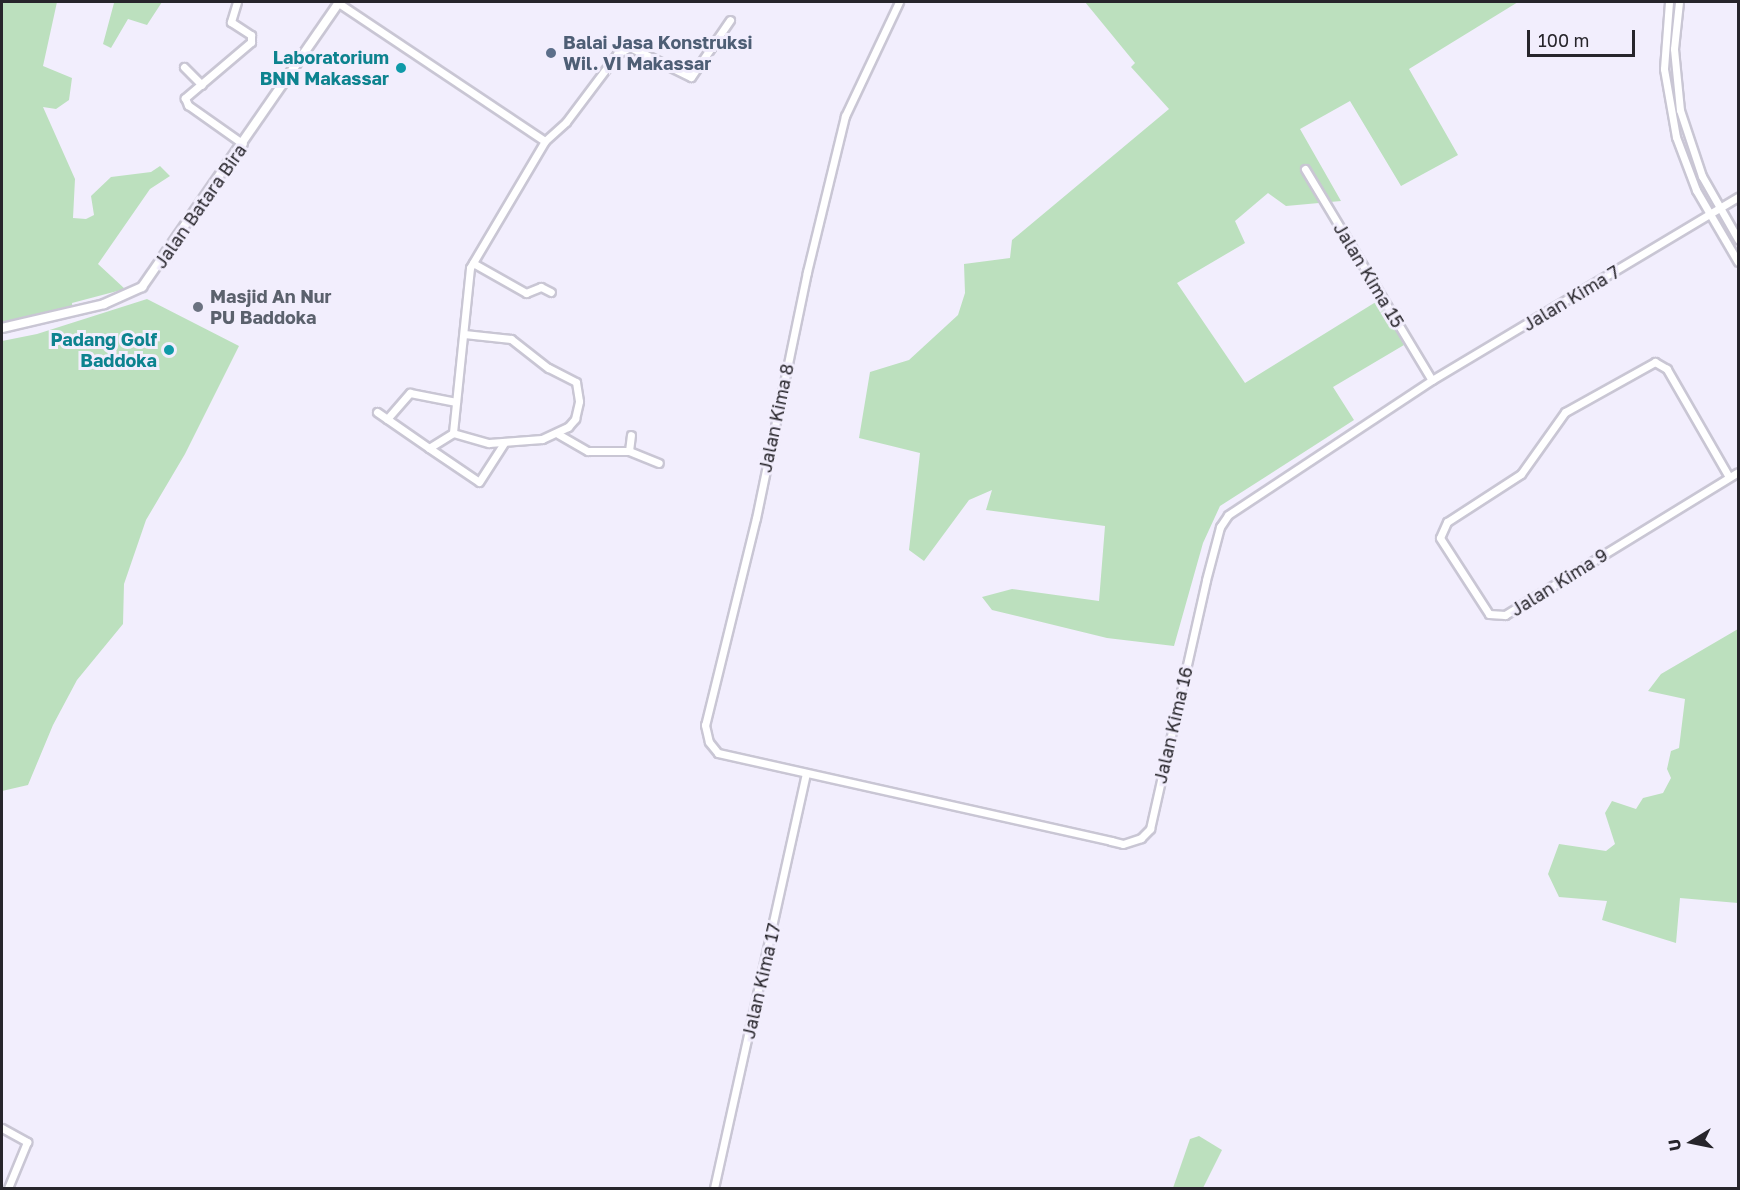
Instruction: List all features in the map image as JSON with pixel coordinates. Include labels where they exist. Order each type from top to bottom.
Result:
[{"type":"street","points":[[237,2],[231,22],[253,39],[248,47],[186,96],[186,102],[243,144]]},
{"type":"street","points":[[338,2],[545,141]]},
{"type":"street","name":"Jalan Batara Bira","points":[[2,328],[104,304],[142,287],[243,144],[338,2]]},
{"type":"street","name":"Jalan Kima 8","points":[[806,773],[718,753],[709,742],[705,726],[845,116],[899,2]]},
{"type":"street","points":[[1669,2],[1664,69],[1666,97],[1685,166],[1709,215],[1738,262]]},
{"type":"street","points":[[1679,2],[1674,49],[1680,110],[1702,176],[1738,239]]},
{"type":"street","points":[[453,433],[464,334],[466,289],[473,263],[545,141],[566,122],[617,54],[630,47],[691,77],[730,20]]},
{"type":"street","points":[[184,67],[202,85]]},
{"type":"street","name":"Jalan Kima 15","points":[[1305,169],[1432,380]]},
{"type":"street","name":"Jalan Kima 7","points":[[1432,380],[1738,197]]},
{"type":"street","points":[[473,263],[526,292],[541,287],[551,292]]},
{"type":"street","points":[[429,448],[453,433],[478,441],[504,443],[558,434],[575,419],[580,390],[576,382],[548,368],[511,339],[464,334]]},
{"type":"street","name":"Jalan Kima 9","points":[[1729,477],[1667,369],[1655,362],[1565,412],[1521,474],[1447,522],[1440,538],[1489,614],[1505,615],[1738,472]]},
{"type":"street","name":"Jalan Kima 16","points":[[806,773],[1117,843],[1141,838],[1150,829],[1206,580],[1224,520],[1432,380]]},
{"type":"street","points":[[387,419],[410,393],[456,402]]},
{"type":"street","points":[[377,412],[479,482],[504,443]]},
{"type":"street","points":[[558,434],[575,447],[595,453],[629,451],[659,463]]},
{"type":"street","points":[[629,451],[631,435]]},
{"type":"street","name":"Jalan Kima 17","points":[[714,1188],[806,773]]},
{"type":"street","points":[[2,1128],[27,1142],[8,1188]]},
{"type":"green space","points":[[2,2],[57,2],[43,66],[72,78],[69,100],[56,109],[43,107],[75,179],[73,218],[86,219],[94,215],[91,196],[111,177],[151,172],[160,166],[170,176],[150,189],[98,264],[125,289],[72,303],[73,312],[2,322]]},
{"type":"green space","points":[[162,2],[147,25],[128,19],[111,48],[103,44],[114,3]]},
{"type":"green space","points":[[1085,2],[1518,2],[1409,69],[1458,155],[1401,186],[1350,101],[1300,129],[1341,201],[1286,206],[1268,193],[1235,221],[1245,243],[1177,283],[1245,383],[1379,300],[1404,345],[1333,387],[1354,420],[1220,506],[1203,543],[1174,646],[1107,638],[992,610],[982,597],[1012,589],[1099,601],[1105,526],[986,510],[992,490],[969,500],[924,561],[909,550],[920,453],[859,438],[870,372],[909,360],[958,315],[965,293],[964,264],[1010,258],[1012,240],[1169,109],[1131,67],[1135,63]]},
{"type":"green space","points":[[147,299],[239,346],[185,454],[146,520],[124,584],[123,624],[77,680],[53,725],[28,785],[2,791],[2,341],[37,334]]},
{"type":"green space","points":[[1738,629],[1738,903],[1680,898],[1676,943],[1602,920],[1607,901],[1559,897],[1548,874],[1559,844],[1606,851],[1615,844],[1605,813],[1612,801],[1636,809],[1643,798],[1663,793],[1671,778],[1667,769],[1671,751],[1679,748],[1685,699],[1648,691],[1661,674]]},
{"type":"green space","points":[[1199,1136],[1222,1150],[1203,1188],[1173,1188],[1190,1139]]},
{"type":"place","name":"Balai Jasa Konstruksi Wil. VI Makassar","points":[[551,53]]},
{"type":"place","name":"Laboratorium BNN Makassar","points":[[401,68]]},
{"type":"place","name":"Masjid An Nur PU Baddoka","points":[[198,307]]},
{"type":"place","name":"Padang Golf Baddoka","points":[[169,350]]}]
